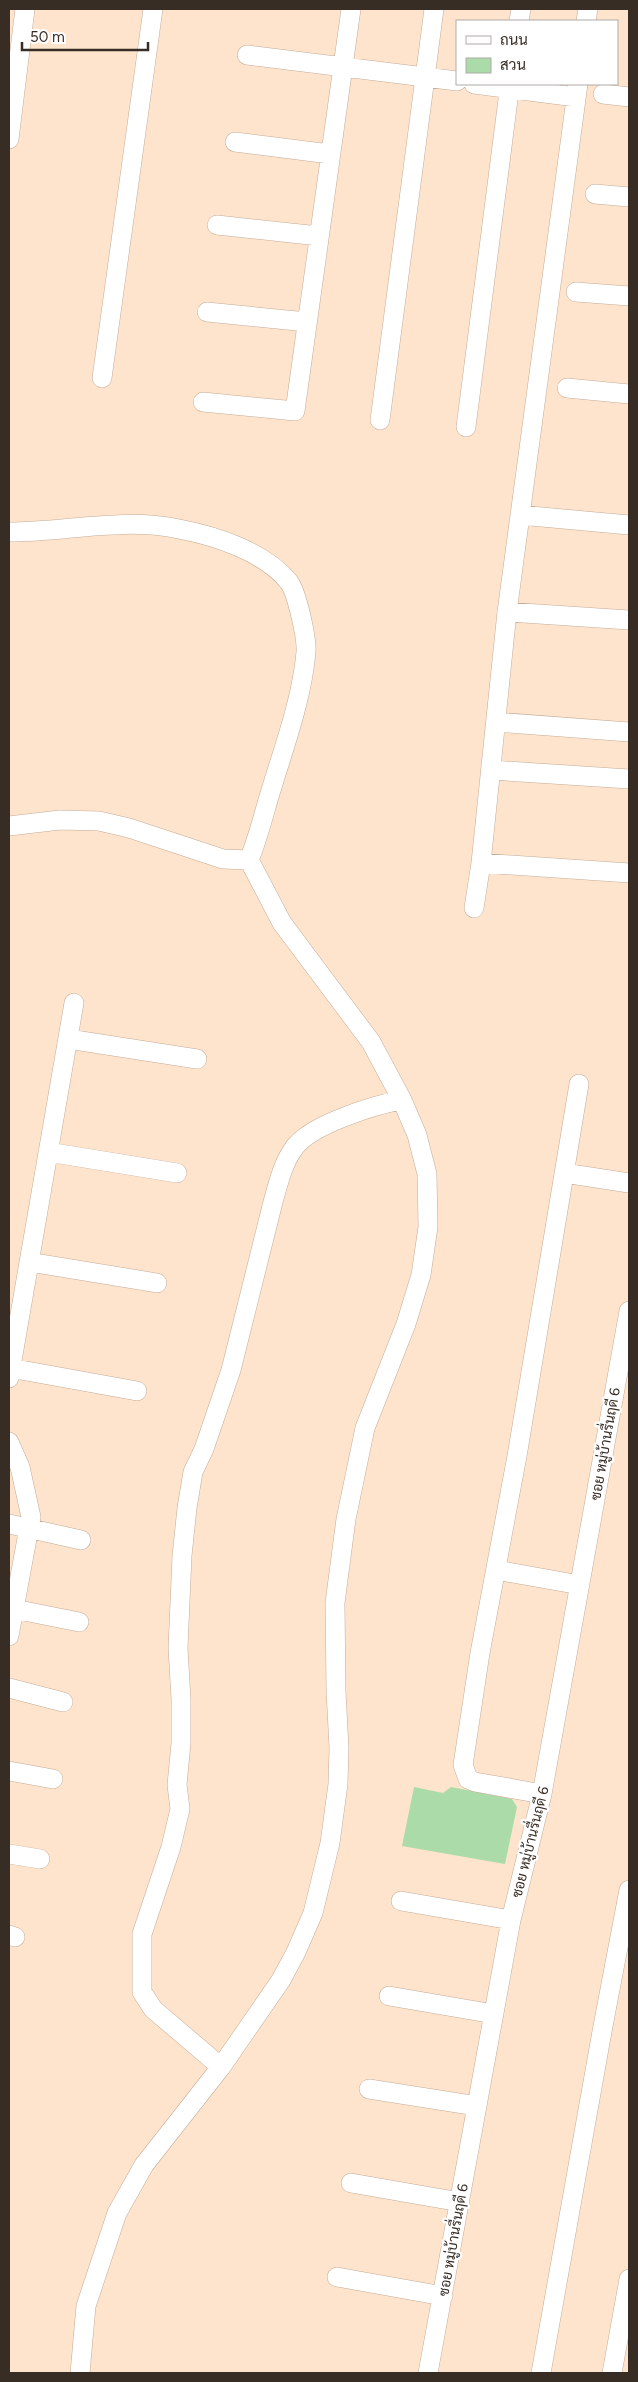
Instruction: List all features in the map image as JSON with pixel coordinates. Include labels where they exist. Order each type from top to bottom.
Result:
[{"type":"street","points":[[9,139],[13,71],[25,9]]},
{"type":"street","points":[[102,378],[153,9]]},
{"type":"street","points":[[203,402],[295,411],[351,9]]},
{"type":"street","points":[[380,420],[434,9]]},
{"type":"street","points":[[247,55],[456,81]]},
{"type":"street","points":[[474,908],[482,863],[507,612],[577,91],[492,85]]},
{"type":"street","points":[[466,426],[510,86]]},
{"type":"street","points":[[603,94],[629,97]]},
{"type":"street","points":[[235,142],[330,154]]},
{"type":"street","points":[[595,194],[629,197]]},
{"type":"street","points":[[217,225],[319,236]]},
{"type":"street","points":[[576,292],[629,296]]},
{"type":"street","points":[[207,312],[307,322]]},
{"type":"street","points":[[567,388],[629,394]]},
{"type":"street","points":[[520,516],[629,525]]},
{"type":"street","points":[[9,532],[124,524],[178,528],[234,545],[269,562],[290,584],[299,613],[306,650],[299,692],[286,742],[259,838],[249,860]]},
{"type":"street","points":[[507,612],[629,620]]},
{"type":"street","points":[[496,722],[629,732]]},
{"type":"street","points":[[491,770],[629,779]]},
{"type":"street","points":[[9,826],[60,820],[98,821],[129,828],[223,859],[249,860]]},
{"type":"street","points":[[80,2373],[86,2306],[117,2213],[144,2165],[221,2067],[281,1980],[313,1913],[330,1843],[336,1807],[340,1748],[336,1691],[335,1603],[340,1555],[353,1480],[365,1428],[406,1324],[421,1275],[428,1227],[427,1174],[417,1135],[402,1100],[371,1042],[282,923],[249,860]]},
{"type":"street","points":[[482,863],[629,872]]},
{"type":"street","points":[[74,1003],[10,1373],[137,1391]]},
{"type":"street","points":[[68,1039],[197,1059]]},
{"type":"street","points":[[542,1794],[475,1782],[468,1779],[463,1766],[480,1653],[517,1456],[579,1084]]},
{"type":"street","points":[[221,2067],[153,2009],[142,1992],[142,1934],[171,1847],[180,1809],[177,1785],[181,1742],[178,1629],[186,1508],[193,1472],[204,1449],[231,1370],[281,1175],[294,1147],[316,1131],[342,1117],[382,1104],[402,1100]]},
{"type":"street","points":[[48,1152],[177,1173]]},
{"type":"street","points":[[564,1174],[629,1183]]},
{"type":"street","points":[[29,1262],[156,1283]]},
{"type":"street","name":"ซอย หมู่บ้านรื่นฤดี 6","points":[[428,2373],[511,1920],[542,1794],[629,1311]]},
{"type":"street","points":[[9,1442],[20,1467],[31,1517],[11,1609],[9,1636]]},
{"type":"street","points":[[9,1524],[81,1540]]},
{"type":"street","points":[[496,1570],[580,1585]]},
{"type":"street","points":[[11,1609],[78,1622]]},
{"type":"street","points":[[9,1688],[63,1702]]},
{"type":"street","points":[[9,1771],[53,1779]]},
{"type":"street","points":[[9,1854],[40,1859]]},
{"type":"street","points":[[541,2373],[602,2026],[629,1890]]},
{"type":"street","points":[[402,1901],[511,1920]]},
{"type":"street","points":[[388,1996],[494,2014]]},
{"type":"street","points":[[369,2089],[477,2106]]},
{"type":"street","points":[[351,2183],[460,2202]]},
{"type":"street","points":[[336,2277],[443,2296]]},
{"type":"street","points":[[612,2373],[629,2279]]},
{"type":"green space","points":[[414,1787],[443,1793],[451,1787],[512,1799],[517,1807],[505,1864],[402,1846]]}]
